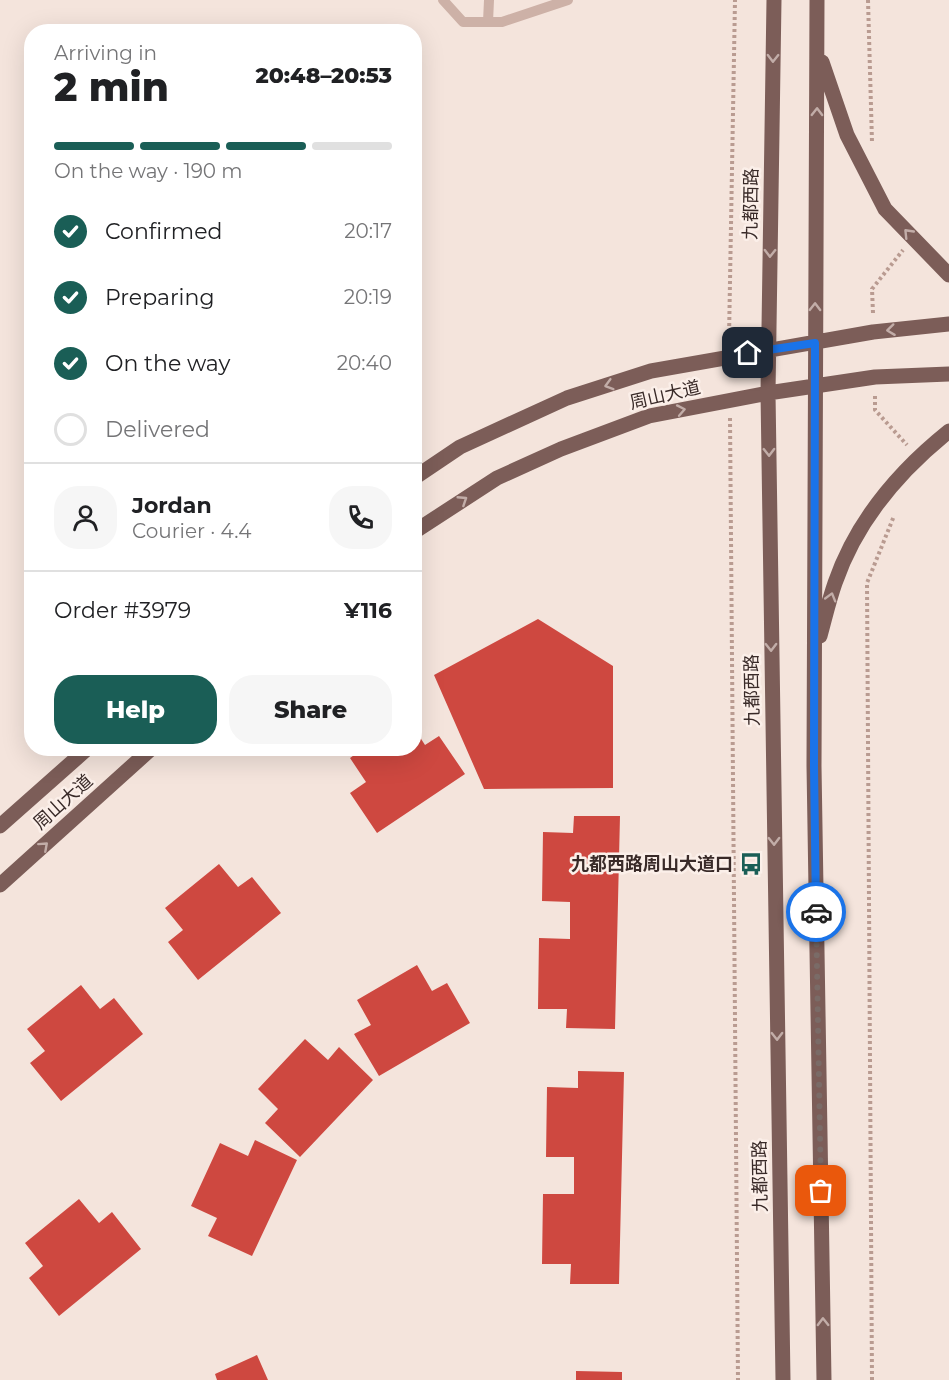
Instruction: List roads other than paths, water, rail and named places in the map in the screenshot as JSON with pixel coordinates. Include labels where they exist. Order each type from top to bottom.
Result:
[{"type":"main road","name":"九都西路","points":[[774,0],[768,393],[783,1380]]},
{"type":"main road","points":[[817,0],[814,766],[824,1380]]},
{"type":"main road","points":[[818,51],[848,135],[885,209],[949,275]]},
{"type":"main road","name":"周山大道","points":[[422,473],[460,447],[567,398],[651,372],[873,332],[949,324]]},
{"type":"main road","name":"周山大道","points":[[422,527],[497,478],[561,449],[649,416],[768,393],[875,377],[949,374]]},
{"type":"main road","points":[[815,653],[835,582],[867,518],[892,485],[949,431]]},
{"type":"main road","name":"周山大道","points":[[0,826],[79,756]]},
{"type":"main road","name":"周山大道","points":[[0,885],[143,756]]},
{"type":"lane","points":[[443,0],[463,22],[502,22],[568,0]]},
{"type":"lane","points":[[488,22],[489,0]]},
{"type":"place","name":"九都西路周山大道口","points":[[751,864]]}]
